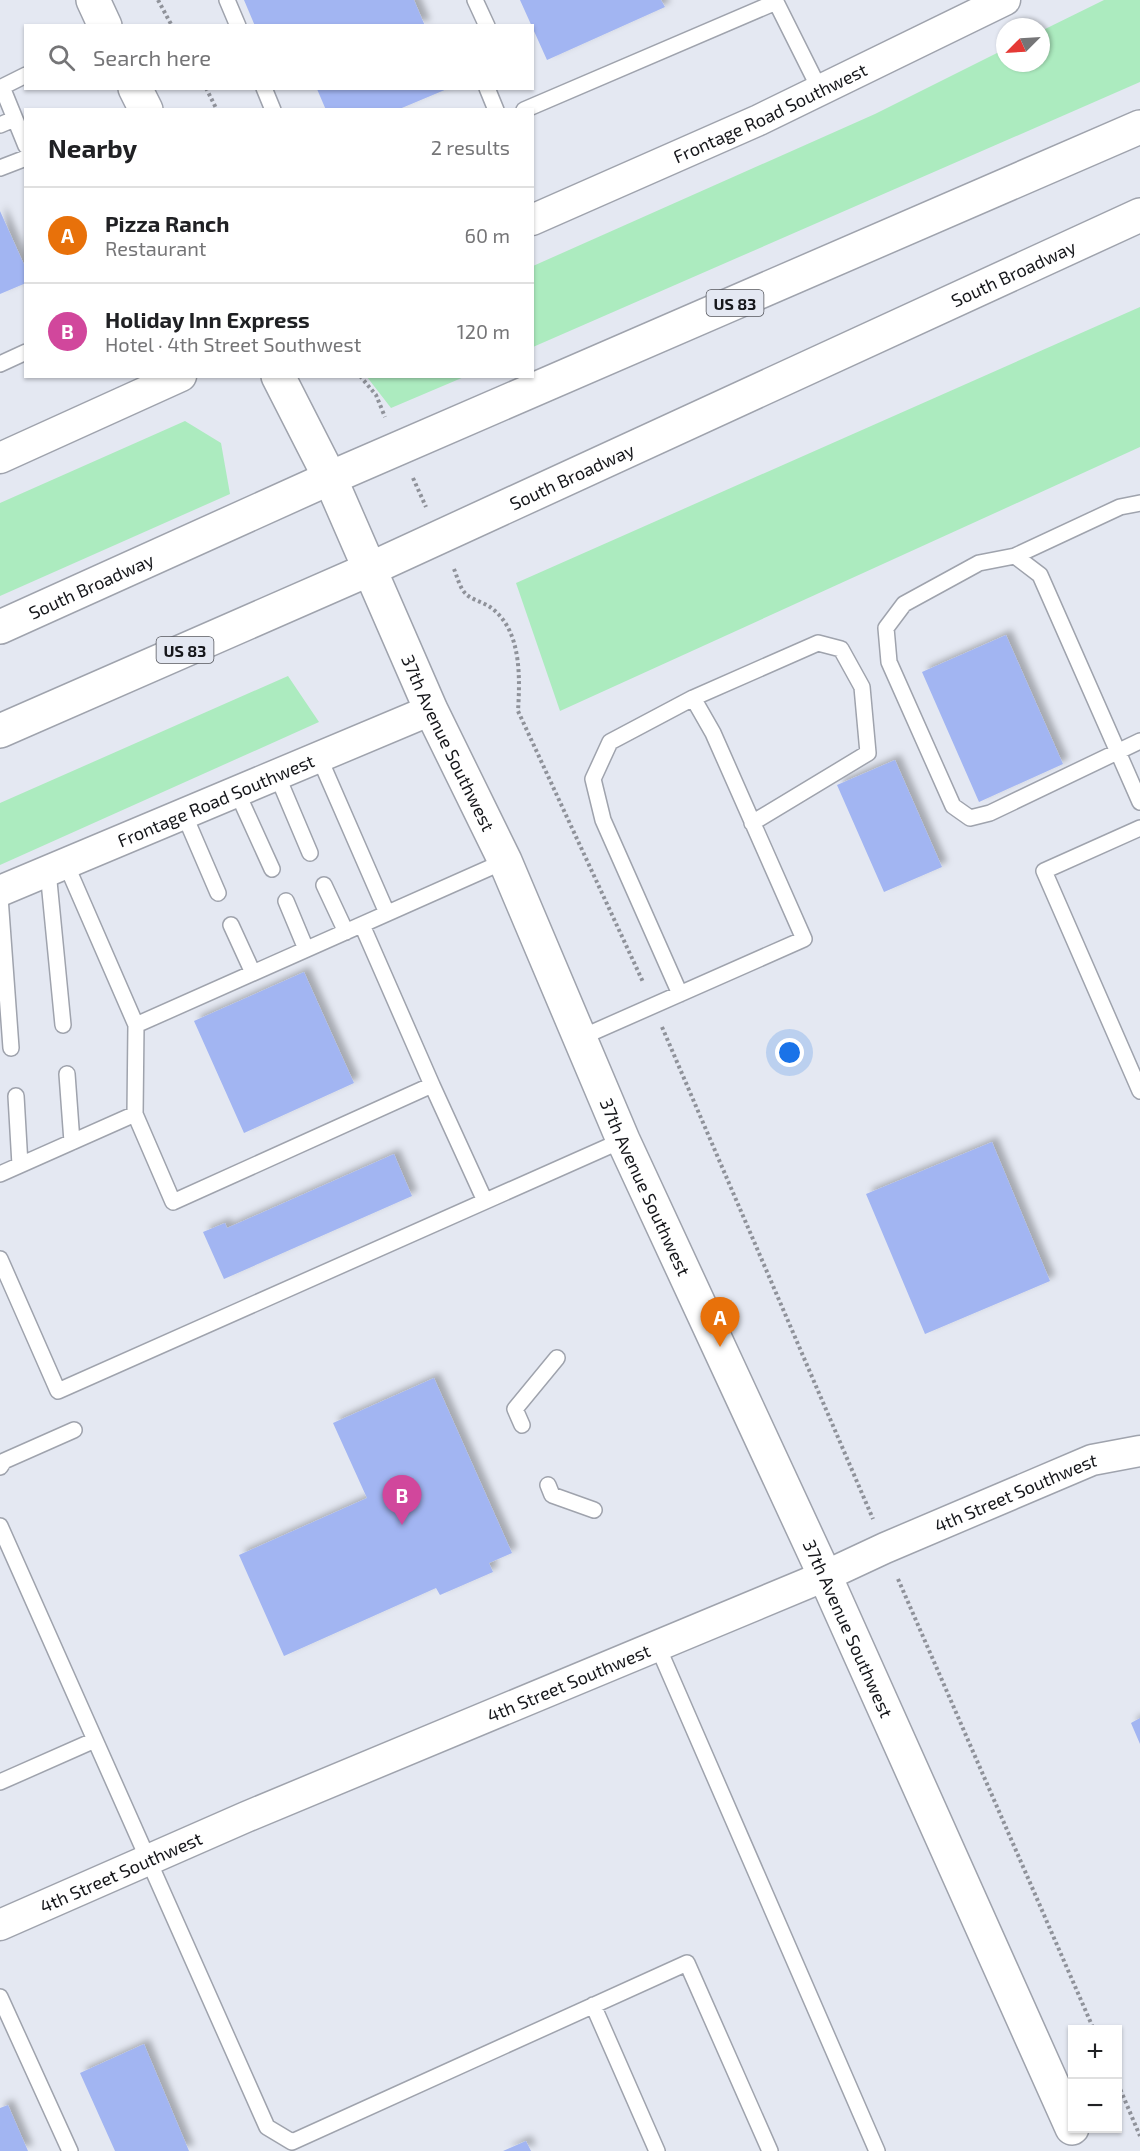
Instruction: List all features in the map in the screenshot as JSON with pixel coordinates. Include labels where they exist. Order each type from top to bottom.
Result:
[{"type":"main road","points":[[93,0],[104,24]]},
{"type":"main road","points":[[136,90],[145,108]]},
{"type":"main road","name":"South Broadway","points":[[0,627],[330,478],[1140,127]]},
{"type":"main road","name":"South Broadway","points":[[0,730],[370,569],[1140,215]]},
{"type":"main road","name":"37th Avenue Southwest","points":[[279,378],[330,478],[431,710],[505,861],[624,1140],[825,1576],[1068,2117]]},
{"type":"main road","name":"37th Avenue Southwest","points":[[1075,2133],[1083,2151]]},
{"type":"street","name":"Frontage Road Southwest","points":[[534,219],[759,120],[1005,0]]},
{"type":"street","points":[[0,458],[177,378]]},
{"type":"street","name":"Frontage Road Southwest","points":[[0,891],[431,710]]},
{"type":"street","name":"4th Street Southwest","points":[[0,1925],[246,1817],[658,1647],[1092,1460],[1140,1451]]},
{"type":"lane","points":[[227,0],[237,24]]},
{"type":"lane","points":[[475,0],[486,24]]},
{"type":"lane","points":[[529,108],[776,1],[820,90]]},
{"type":"lane","points":[[24,76],[1,86],[7,122],[24,143]]},
{"type":"lane","points":[[265,90],[272,108]]},
{"type":"lane","points":[[488,90],[495,108]]},
{"type":"lane","points":[[0,168],[24,159]]},
{"type":"lane","points":[[0,364],[24,353]]},
{"type":"lane","points":[[1140,503],[1120,507],[1015,556],[979,563],[903,604],[886,628],[889,662],[953,806],[970,818],[990,813],[1140,741]]},
{"type":"lane","points":[[1015,556],[1040,575],[1140,802]]},
{"type":"lane","points":[[680,994],[603,820],[593,779],[610,742],[693,698],[818,643],[841,649],[862,687],[868,753],[752,824]]},
{"type":"lane","points":[[580,1038],[804,939],[712,733],[693,698]]},
{"type":"lane","points":[[319,757],[387,913]]},
{"type":"lane","points":[[277,775],[310,853]]},
{"type":"lane","points":[[237,792],[272,869]]},
{"type":"lane","points":[[184,814],[218,893]]},
{"type":"lane","points":[[1140,828],[1044,871],[1140,1091]]},
{"type":"lane","points":[[136,1026],[505,861]]},
{"type":"lane","points":[[57,868],[63,1025]]},
{"type":"lane","points":[[57,868],[136,1026],[135,1114],[173,1202],[432,1085]]},
{"type":"lane","points":[[324,885],[346,932]]},
{"type":"lane","points":[[0,897],[11,1048]]},
{"type":"lane","points":[[286,901],[306,950]]},
{"type":"lane","points":[[231,925],[253,973]]},
{"type":"lane","points":[[362,925],[485,1201]]},
{"type":"lane","points":[[67,1074],[72,1142]]},
{"type":"lane","points":[[15,1096],[20,1165]]},
{"type":"lane","points":[[0,1174],[135,1114]]},
{"type":"lane","points":[[0,1259],[58,1391],[624,1140]]},
{"type":"lane","points":[[522,1425],[515,1408],[557,1358]]},
{"type":"lane","points":[[0,1467],[4,1461],[74,1430]]},
{"type":"lane","points":[[548,1485],[552,1495],[594,1509]]},
{"type":"lane","points":[[0,1526],[267,2127],[301,2145],[593,2005],[687,1963],[770,2151]]},
{"type":"lane","points":[[658,1647],[877,2151]]},
{"type":"lane","points":[[0,1782],[95,1740]]},
{"type":"lane","points":[[0,1997],[70,2151]]},
{"type":"lane","points":[[593,2005],[657,2151]]},
{"type":"path","points":[[158,0],[171,24]]},
{"type":"path","points":[[207,90],[216,108]]},
{"type":"path","points":[[362,378],[376,395],[465,593],[492,608],[503,621],[512,638],[518,657],[520,677],[518,711],[640,975]]},
{"type":"path","points":[[666,1035],[860,1488]]},
{"type":"path","points":[[915,1618],[1092,2025]]},
{"type":"path","points":[[1122,2093],[1140,2136]]},
{"type":"green space","points":[[1104,0],[1140,0],[1140,82],[534,347],[534,266],[875,114],[996,54],[996,72],[1050,72],[1050,27]]},
{"type":"green space","points":[[1140,307],[1140,447],[560,711],[516,583]]},
{"type":"green space","points":[[368,378],[462,378],[391,408]]},
{"type":"green space","points":[[185,421],[221,443],[230,494],[0,596],[0,503]]},
{"type":"green space","points":[[288,676],[319,722],[0,865],[0,803]]},
{"type":"building","points":[[244,0],[414,0],[424,24],[254,24]]},
{"type":"building","points":[[520,0],[661,0],[665,7],[547,60],[534,31],[534,24],[531,24]]},
{"type":"building","points":[[317,90],[445,90],[402,108],[325,108]]},
{"type":"building","points":[[0,211],[24,265],[24,284],[0,294]]},
{"type":"building","points":[[1006,635],[1063,764],[979,802],[922,672]]},
{"type":"building","points":[[895,760],[942,867],[884,892],[837,785]]},
{"type":"building","points":[[304,972],[354,1083],[244,1133],[194,1021]]},
{"type":"building","points":[[992,1142],[1050,1281],[925,1334],[866,1194]]},
{"type":"building","points":[[394,1154],[412,1196],[224,1279],[203,1232],[225,1223],[227,1228]]},
{"type":"building","points":[[434,1378],[512,1553],[489,1563],[493,1572],[440,1595],[436,1588],[284,1656],[239,1555],[367,1498],[333,1423]]},
{"type":"building","points":[[1140,1718],[1140,1744],[1131,1723]]},
{"type":"building","points":[[144,2044],[189,2151],[115,2151],[80,2073]]},
{"type":"building","points":[[8,2105],[28,2151],[0,2151],[0,2108]]},
{"type":"building","points":[[526,2141],[531,2151],[503,2151]]},
{"type":"place","name":"Pizza Ranch","points":[[720,1347]]},
{"type":"place","name":"Holiday Inn Express","points":[[402,1525]]}]
